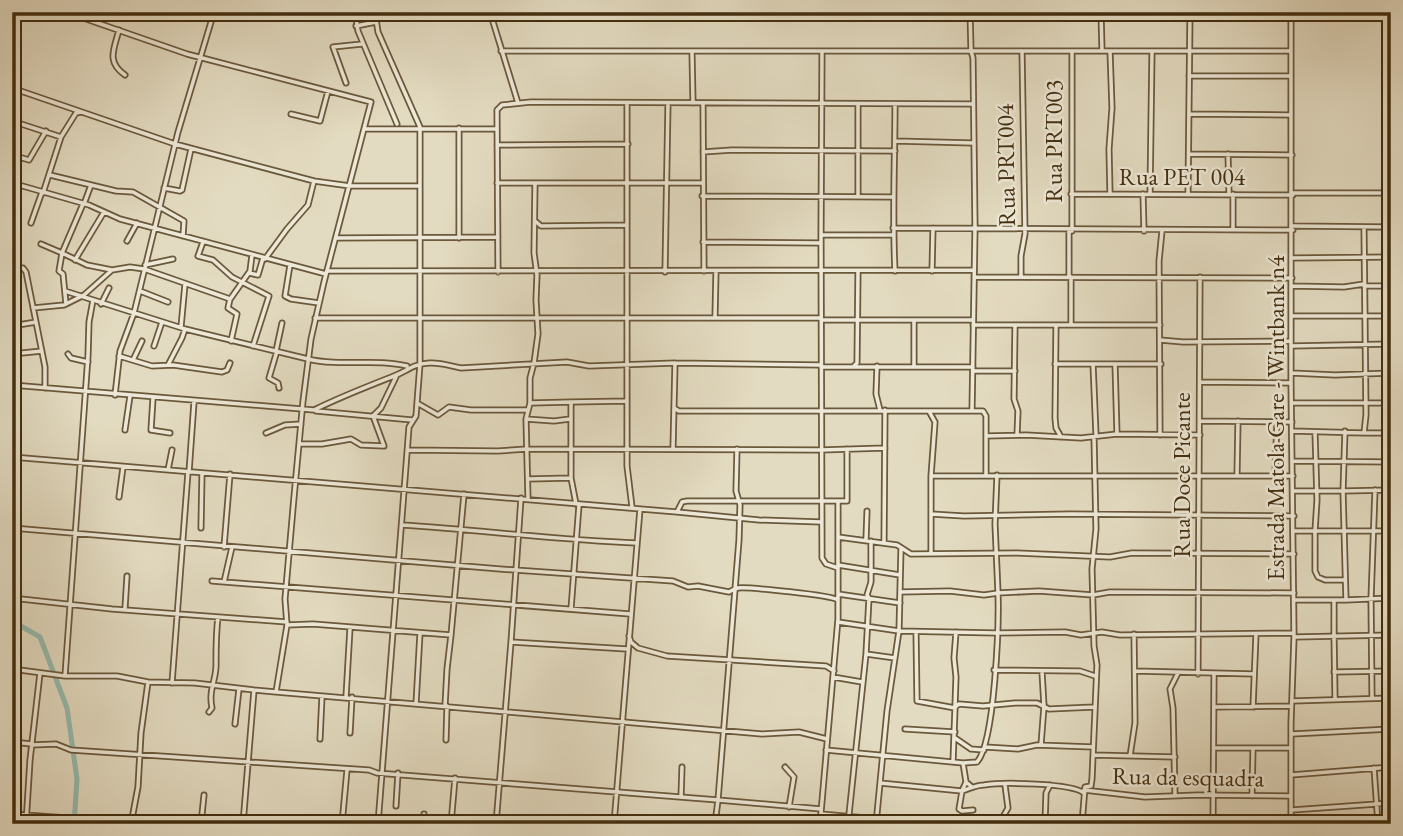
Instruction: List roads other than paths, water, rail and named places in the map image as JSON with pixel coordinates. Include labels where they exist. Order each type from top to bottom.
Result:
[{"type":"street","points":[[66,12],[200,58],[371,102],[315,318],[308,359],[286,622],[276,692]]},
{"type":"street","points":[[115,395],[119,356],[134,313],[175,144],[214,12]]},
{"type":"street","points":[[355,12],[362,44],[397,124]]},
{"type":"street","points":[[375,12],[380,35],[420,129],[421,317],[421,364],[416,416],[409,427],[378,824]]},
{"type":"street","points":[[490,12],[518,103]]},
{"type":"street","points":[[970,12],[975,228],[972,411]]},
{"type":"street","points":[[1101,12],[1102,51]]},
{"type":"street","points":[[1188,194],[1190,12]]},
{"type":"street","name":"Estrada Matola Gare - Wintbank n4","points":[[1291,12],[1291,383],[1294,491],[1291,824]]},
{"type":"street","points":[[356,26],[376,22]]},
{"type":"street","points":[[119,30],[112,59],[116,69],[125,75]]},
{"type":"street","points":[[346,83],[333,47],[362,44]]},
{"type":"street","points":[[501,51],[1291,51]]},
{"type":"street","name":"Rua PRT004","points":[[1021,277],[1024,229],[1022,51]]},
{"type":"street","name":"Rua PRT003","points":[[1071,325],[1072,51]]},
{"type":"street","points":[[1110,51],[1110,194]]},
{"type":"street","points":[[1150,194],[1152,51]]},
{"type":"street","points":[[692,52],[693,103]]},
{"type":"street","points":[[822,52],[819,522],[822,528],[823,560],[826,564],[900,575]]},
{"type":"street","points":[[1188,76],[1292,76]]},
{"type":"street","points":[[12,88],[191,149],[314,181],[350,186],[419,186]]},
{"type":"street","points":[[291,114],[320,121],[328,91]]},
{"type":"street","points":[[498,272],[499,106],[518,103],[973,104]]},
{"type":"street","points":[[665,272],[668,103]]},
{"type":"street","points":[[703,103],[704,271]]},
{"type":"street","points":[[627,104],[627,449],[629,502],[632,508]]},
{"type":"street","points":[[858,104],[858,197]]},
{"type":"street","points":[[895,104],[892,197],[895,271]]},
{"type":"street","points":[[31,223],[61,137],[76,112]]},
{"type":"street","points":[[1190,114],[1292,115]]},
{"type":"street","points":[[12,133],[15,121],[61,137]]},
{"type":"street","points":[[459,128],[459,238]]},
{"type":"street","points":[[364,129],[497,128]]},
{"type":"street","points":[[12,157],[29,160],[46,131]]},
{"type":"street","points":[[895,141],[973,143]]},
{"type":"street","points":[[497,145],[628,144]]},
{"type":"street","points":[[164,188],[182,190],[191,149]]},
{"type":"street","points":[[703,152],[895,151]]},
{"type":"street","points":[[1189,154],[1292,155]]},
{"type":"street","points":[[1228,154],[1233,229]]},
{"type":"street","points":[[12,171],[19,157]]},
{"type":"street","points":[[50,174],[116,191],[132,191],[185,222],[183,236],[186,237]]},
{"type":"street","points":[[231,341],[237,314],[228,308],[230,299],[250,272],[252,261],[287,229],[308,205],[314,181]]},
{"type":"street","points":[[12,183],[203,242],[327,273],[974,270]]},
{"type":"street","points":[[498,183],[702,183]]},
{"type":"street","points":[[528,499],[526,419],[530,402],[537,318],[537,271],[534,259],[535,183]]},
{"type":"street","points":[[12,197],[18,185]]},
{"type":"street","points":[[66,304],[63,274],[60,271],[62,253],[91,185]]},
{"type":"street","name":"Rua PET 004","points":[[1072,194],[1391,193]]},
{"type":"street","points":[[1143,194],[1144,231]]},
{"type":"street","points":[[702,196],[892,197]]},
{"type":"street","points":[[75,260],[104,212]]},
{"type":"street","points":[[535,221],[541,226],[628,225]]},
{"type":"street","points":[[127,241],[137,223]]},
{"type":"street","points":[[535,232],[541,226]]},
{"type":"street","points":[[893,228],[1163,231],[1391,227]]},
{"type":"street","points":[[932,271],[933,228]]},
{"type":"street","points":[[1364,228],[1364,433]]},
{"type":"street","points":[[1160,436],[1159,254],[1163,231]]},
{"type":"street","points":[[821,235],[893,235]]},
{"type":"street","points":[[337,238],[498,237]]},
{"type":"street","points":[[203,242],[198,256],[213,260],[232,277],[269,296],[253,345]]},
{"type":"street","points":[[703,242],[821,243]]},
{"type":"street","points":[[41,244],[87,265],[112,270],[144,267],[173,259]]},
{"type":"street","points":[[250,272],[258,275],[259,257]]},
{"type":"street","points":[[1292,258],[1391,257]]},
{"type":"street","points":[[290,265],[285,296],[319,303]]},
{"type":"street","points":[[144,267],[230,299]]},
{"type":"street","points":[[12,268],[25,270],[35,309],[47,388]]},
{"type":"street","points":[[65,676],[88,362],[89,297],[112,270]]},
{"type":"street","points":[[715,317],[716,271]]},
{"type":"street","points":[[857,365],[858,272]]},
{"type":"street","points":[[974,277],[1292,278]]},
{"type":"street","name":"Rua Doce Picante","points":[[1198,674],[1200,277]]},
{"type":"street","points":[[168,365],[171,355],[183,338],[185,284]]},
{"type":"street","points":[[1292,286],[1391,286]]},
{"type":"street","points":[[101,304],[109,289]]},
{"type":"street","points":[[65,291],[183,328],[308,359],[409,367]]},
{"type":"street","points":[[139,292],[168,302]]},
{"type":"street","points":[[35,309],[66,304],[80,296]]},
{"type":"street","points":[[1292,316],[1391,316]]},
{"type":"street","points":[[315,318],[482,317],[513,320],[715,317],[1160,326]]},
{"type":"street","points":[[914,320],[914,366]]},
{"type":"street","points":[[821,329],[829,321]]},
{"type":"street","points":[[12,326],[36,322]]},
{"type":"street","points":[[154,346],[162,322]]},
{"type":"street","points":[[279,388],[278,383],[269,378],[282,323]]},
{"type":"street","points":[[1014,325],[1017,435]]},
{"type":"street","points":[[1056,325],[1055,418],[1058,435]]},
{"type":"street","points":[[1160,340],[1391,344]]},
{"type":"street","points":[[133,360],[142,341]]},
{"type":"street","points":[[12,354],[42,351]]},
{"type":"street","points":[[68,354],[71,358],[88,362]]},
{"type":"street","points":[[119,356],[152,366],[168,365],[222,372],[227,370],[230,363]]},
{"type":"street","points":[[314,411],[344,395],[421,364],[441,363],[461,368],[571,362],[589,366],[675,363],[857,365],[1015,371]]},
{"type":"street","points":[[673,448],[675,363]]},
{"type":"street","points":[[1055,364],[1161,364]]},
{"type":"street","points":[[1082,824],[1083,790],[1091,786],[1097,665],[1093,633],[1093,555],[1096,529],[1093,364]]},
{"type":"street","points":[[1115,364],[1117,434]]},
{"type":"street","points":[[877,366],[876,394],[882,410],[885,448],[884,543]]},
{"type":"street","points":[[1292,373],[1391,373]]},
{"type":"street","points":[[373,416],[381,408],[397,375]]},
{"type":"street","points":[[1200,382],[1291,383]]},
{"type":"street","points":[[12,385],[412,420]]},
{"type":"street","points":[[125,430],[130,396]]},
{"type":"street","points":[[153,398],[151,430],[170,433]]},
{"type":"street","points":[[172,683],[194,401]]},
{"type":"street","points":[[530,402],[627,401]]},
{"type":"street","points":[[571,402],[571,478],[577,505],[571,610]]},
{"type":"street","points":[[417,403],[438,415],[449,407],[471,410],[528,410]]},
{"type":"street","points":[[1292,403],[1391,403]]},
{"type":"street","points":[[675,411],[981,410],[985,413],[986,475]]},
{"type":"street","points":[[932,553],[931,476],[935,422],[939,411]]},
{"type":"street","points":[[930,412],[935,422]]},
{"type":"street","points":[[299,444],[351,439],[361,445],[384,446],[373,416]]},
{"type":"street","points":[[526,419],[570,419]]},
{"type":"street","points":[[1200,421],[1292,422]]},
{"type":"street","points":[[1237,475],[1238,421]]},
{"type":"street","points":[[1275,475],[1277,421]]},
{"type":"street","points":[[267,433],[285,425],[301,425]]},
{"type":"street","points":[[1292,431],[1391,433]]},
{"type":"street","points":[[1315,432],[1315,571],[1318,577],[1325,580],[1345,580]]},
{"type":"street","points":[[1345,432],[1343,491],[1346,600]]},
{"type":"street","points":[[986,436],[1200,435]]},
{"type":"street","points":[[407,450],[885,448]]},
{"type":"street","points":[[716,824],[740,517],[736,491],[737,449]]},
{"type":"street","points":[[677,512],[684,501],[847,500],[847,449]]},
{"type":"street","points":[[168,470],[172,450]]},
{"type":"street","points":[[12,457],[521,498],[577,505],[819,522]]},
{"type":"street","points":[[1293,461],[1391,462]]},
{"type":"street","points":[[119,496],[123,467]]},
{"type":"street","points":[[201,528],[202,473]]},
{"type":"street","points":[[224,547],[230,474]]},
{"type":"street","points":[[827,750],[977,762],[985,748],[995,670],[998,593],[995,524],[997,475]]},
{"type":"street","points":[[931,476],[1293,476]]},
{"type":"street","points":[[528,479],[571,478]]},
{"type":"street","points":[[1372,698],[1371,599],[1375,490]]},
{"type":"street","points":[[1294,491],[1391,490]]},
{"type":"street","points":[[731,501],[736,491]]},
{"type":"street","points":[[446,740],[446,676],[464,494]]},
{"type":"street","points":[[496,824],[521,498]]},
{"type":"street","points":[[623,507],[629,502]]},
{"type":"street","points":[[820,824],[838,622],[838,502]]},
{"type":"street","points":[[614,824],[640,509]]},
{"type":"street","points":[[848,824],[868,626],[867,596],[871,570],[867,511]]},
{"type":"street","points":[[931,514],[1294,516]]},
{"type":"street","points":[[402,525],[637,543]]},
{"type":"street","points":[[12,528],[673,581],[688,587],[703,586],[729,592],[734,588],[833,596],[838,594],[900,603]]},
{"type":"street","points":[[1294,531],[1391,531]]},
{"type":"street","points":[[838,537],[884,543],[901,548],[909,554],[1110,557],[1132,553],[1294,554]]},
{"type":"street","points":[[224,582],[232,547]]},
{"type":"street","points":[[12,742],[56,744],[71,750],[718,800],[789,807],[877,821],[899,638],[901,548]]},
{"type":"street","points":[[125,608],[127,576]]},
{"type":"street","points":[[212,581],[630,614]]},
{"type":"street","points":[[386,594],[396,588]]},
{"type":"street","points":[[900,592],[984,595],[1039,591],[1058,594],[1294,593]]},
{"type":"street","points":[[833,596],[838,600]]},
{"type":"street","points":[[12,598],[452,635]]},
{"type":"street","points":[[1294,600],[1391,598]]},
{"type":"street","points":[[1334,600],[1335,699]]},
{"type":"street","points":[[208,712],[212,708],[209,698],[216,664],[218,617]]},
{"type":"street","points":[[838,622],[916,632],[1391,635]]},
{"type":"street","points":[[346,697],[350,628]]},
{"type":"street","points":[[899,638],[907,631]]},
{"type":"street","points":[[916,632],[917,701],[983,706],[1037,704],[1049,709],[1094,708]]},
{"type":"street","points":[[953,762],[956,632]]},
{"type":"street","points":[[416,704],[420,633]]},
{"type":"street","points":[[628,634],[638,648],[667,656],[826,666],[835,663]]},
{"type":"street","points":[[1133,756],[1134,634]]},
{"type":"street","points":[[1253,707],[1256,634]]},
{"type":"street","points":[[511,642],[627,652],[638,648]]},
{"type":"street","points":[[866,654],[895,658]]},
{"type":"street","points":[[826,666],[834,671]]},
{"type":"street","points":[[12,670],[65,676],[115,676],[148,682],[770,734],[799,732],[827,739]]},
{"type":"street","points":[[995,670],[1080,671],[1095,676]]},
{"type":"street","points":[[1135,671],[1254,674]]},
{"type":"street","points":[[1334,671],[1391,671]]},
{"type":"street","points":[[1041,746],[1044,706],[1042,672]]},
{"type":"street","points":[[26,824],[31,744],[40,673]]},
{"type":"street","points":[[1175,796],[1170,689],[1178,673]]},
{"type":"street","points":[[1213,824],[1214,674]]},
{"type":"street","points":[[833,677],[862,682]]},
{"type":"street","points":[[131,823],[136,804],[148,682]]},
{"type":"street","points":[[235,724],[239,689]]},
{"type":"street","points":[[243,824],[254,690]]},
{"type":"street","points":[[320,739],[322,696]]},
{"type":"street","points":[[350,733],[352,697]]},
{"type":"street","points":[[1215,707],[1391,698]]},
{"type":"street","points":[[905,729],[955,732]]},
{"type":"street","points":[[1291,734],[1391,729]]},
{"type":"street","points":[[955,738],[971,749],[1093,747]]},
{"type":"street","points":[[1215,748],[1291,748]]},
{"type":"street","points":[[1252,797],[1253,749]]},
{"type":"street","points":[[1093,755],[1175,757]]},
{"type":"street","points":[[964,763],[966,782],[959,809],[973,810]]},
{"type":"street","points":[[681,797],[682,767]]},
{"type":"street","points":[[785,767],[794,777],[789,807]]},
{"type":"street","points":[[1291,775],[1391,767]]},
{"type":"street","points":[[1374,768],[1378,824]]},
{"type":"street","points":[[342,824],[348,770]]},
{"type":"street","points":[[396,806],[398,774]]},
{"type":"street","points":[[450,824],[455,778]]},
{"type":"street","points":[[966,782],[972,787]]},
{"type":"street","points":[[880,783],[962,791]]},
{"type":"street","name":"Rua da esquadra","points":[[962,791],[987,784],[1050,785],[1145,797],[1292,796]]},
{"type":"street","points":[[999,824],[1008,808],[1004,794],[1005,785]]},
{"type":"street","points":[[1045,824],[1046,793],[1050,785]]},
{"type":"street","points":[[201,824],[204,795]]},
{"type":"street","points":[[1292,810],[1391,803]]},
{"type":"street","points":[[12,814],[149,824]]},
{"type":"street","points":[[423,824],[424,814]]},
{"type":"waterway","points":[[12,621],[40,637],[67,708],[77,779],[74,824]]}]
